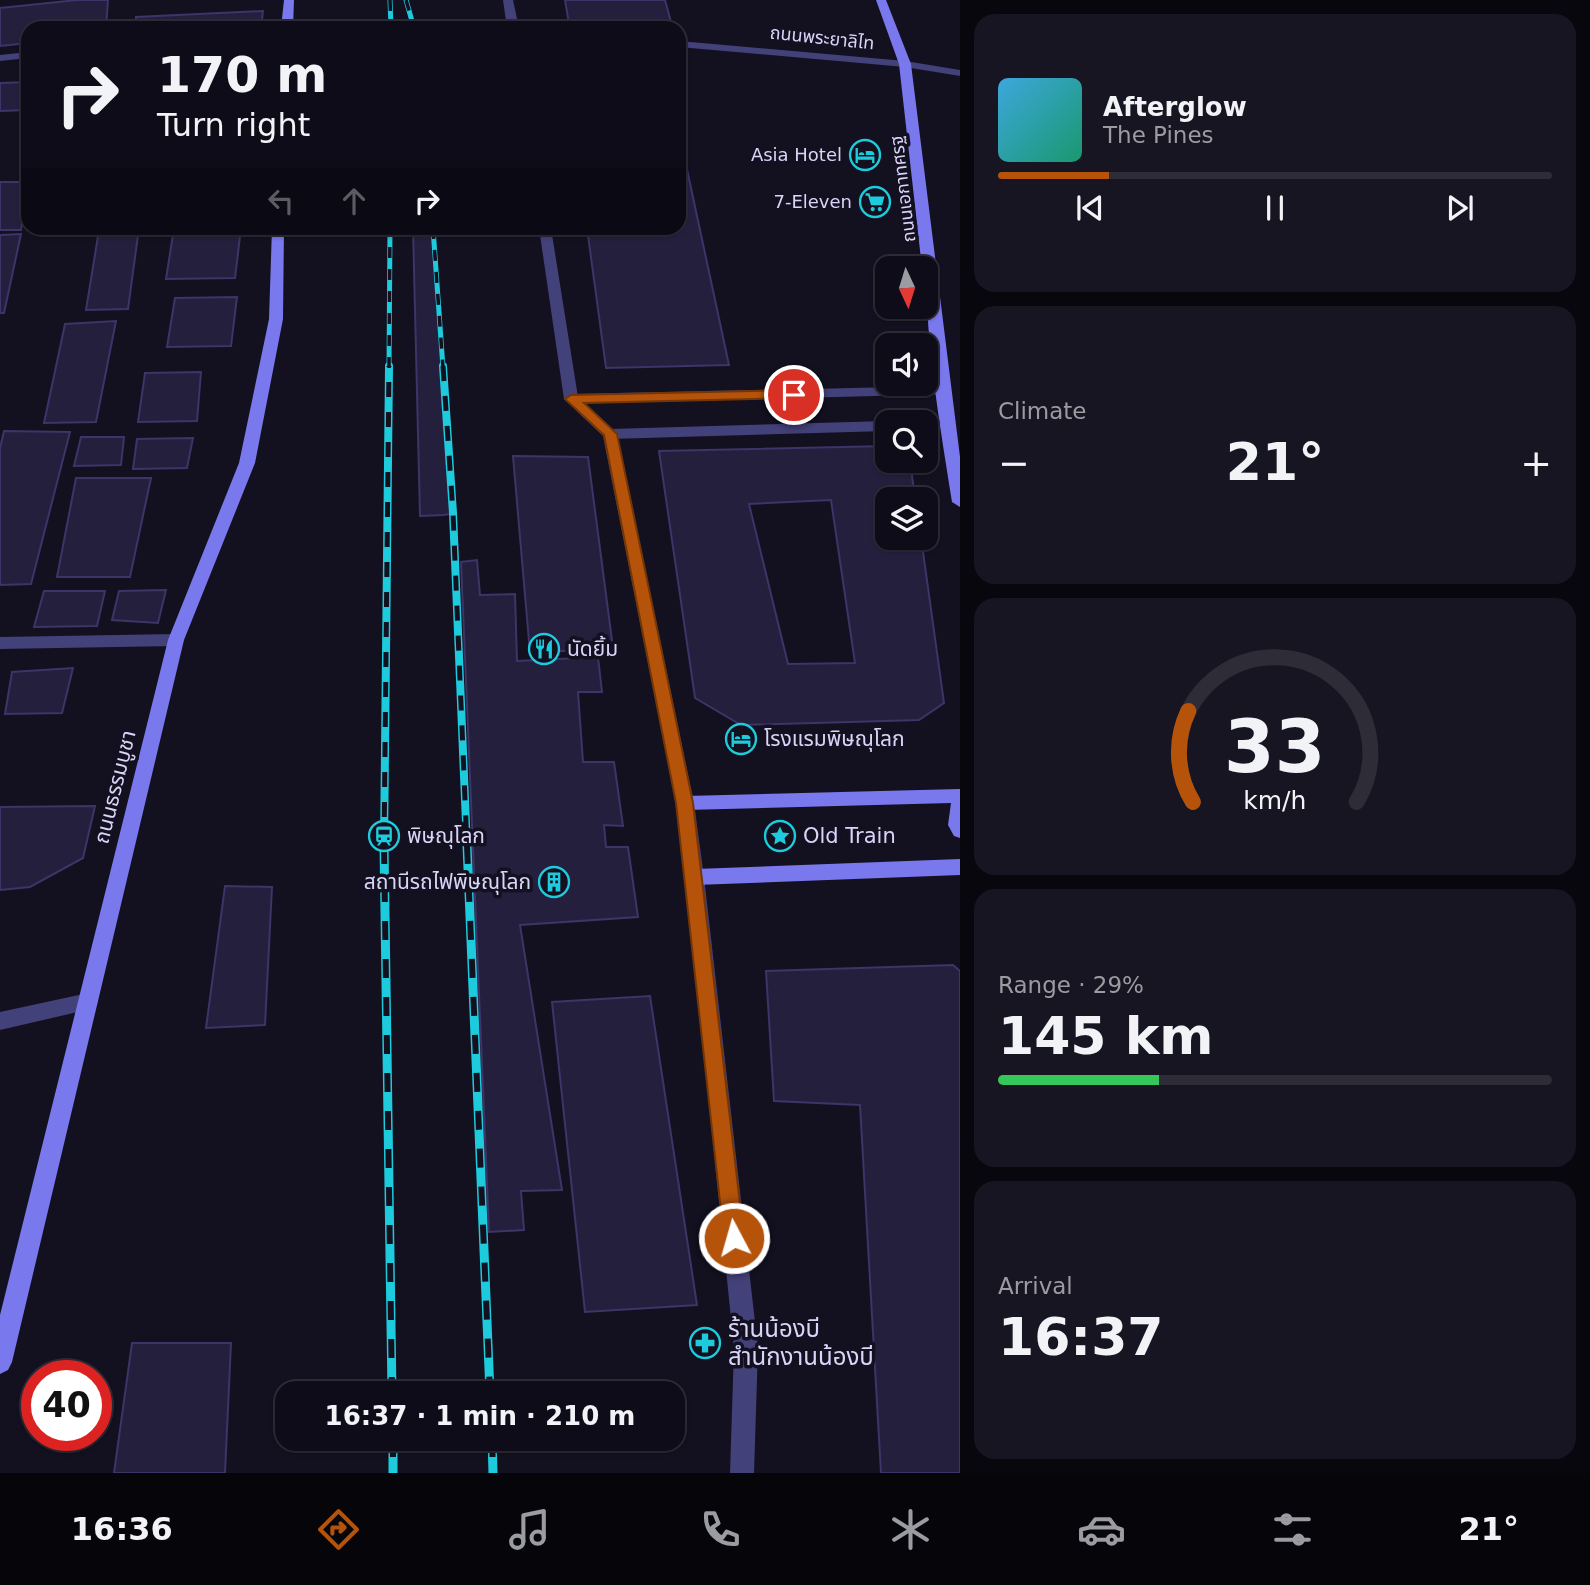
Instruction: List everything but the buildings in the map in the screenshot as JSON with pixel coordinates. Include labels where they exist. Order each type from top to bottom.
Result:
[{"type":"main road","points":[[288,21],[289,0]]},
{"type":"main road","name":"ถนนเอกาทศรฐ","points":[[881,0],[905,64],[944,391],[954,424],[960,502]]},
{"type":"main road","name":"ถนนธรรมบูชา","points":[[0,1362],[176,639],[247,463],[276,319],[278,235]]},
{"type":"main road","points":[[685,803],[960,796]]},
{"type":"main road","points":[[960,804],[957,825],[960,831]]},
{"type":"main road","points":[[695,877],[960,867]]},
{"type":"street","points":[[508,0],[512,21]]},
{"type":"street","name":"ถนนพระยาลิไท","points":[[686,45],[905,64],[960,73]]},
{"type":"street","points":[[0,58],[21,56]]},
{"type":"street","points":[[546,235],[571,399],[610,434],[685,803],[746,1348],[742,1473]]},
{"type":"street","points":[[571,399],[944,391]]},
{"type":"street","points":[[610,434],[875,426]]},
{"type":"street","points":[[0,643],[176,639]]},
{"type":"street","points":[[0,1021],[88,1002]]},
{"type":"railway","points":[[390,0],[391,21]]},
{"type":"railway","points":[[406,0],[412,21]]},
{"type":"railway","points":[[389,368],[390,235]]},
{"type":"railway","points":[[434,235],[443,368]]},
{"type":"railway","points":[[384,846],[389,366]]},
{"type":"railway","points":[[443,366],[453,513],[467,847]]},
{"type":"railway","points":[[467,845],[489,1381]]},
{"type":"railway","points":[[384,846],[392,1381]]},
{"type":"railway","points":[[393,1451],[393,1473]]},
{"type":"railway","points":[[492,1451],[493,1473]]},
{"type":"place","name":"Asia Hotel","points":[[865,155]]},
{"type":"place","name":"7-Eleven","points":[[875,202]]},
{"type":"place","name":"นัดยิ้ม","points":[[544,649]]},
{"type":"place","name":"โรงแรมพิษณุโลก","points":[[741,739]]},
{"type":"place","name":"พิษณุโลก","points":[[384,836]]},
{"type":"place","name":"Old Train","points":[[780,836]]},
{"type":"place","name":"สถานีรถไฟพิษณุโลก","points":[[554,882]]},
{"type":"place","name":"ร้านน้องบี สำนักงานน้องบี","points":[[705,1343]]},
{"type":"route","points":[[734,1238],[685,803],[610,434],[571,399],[794,395]]}]
